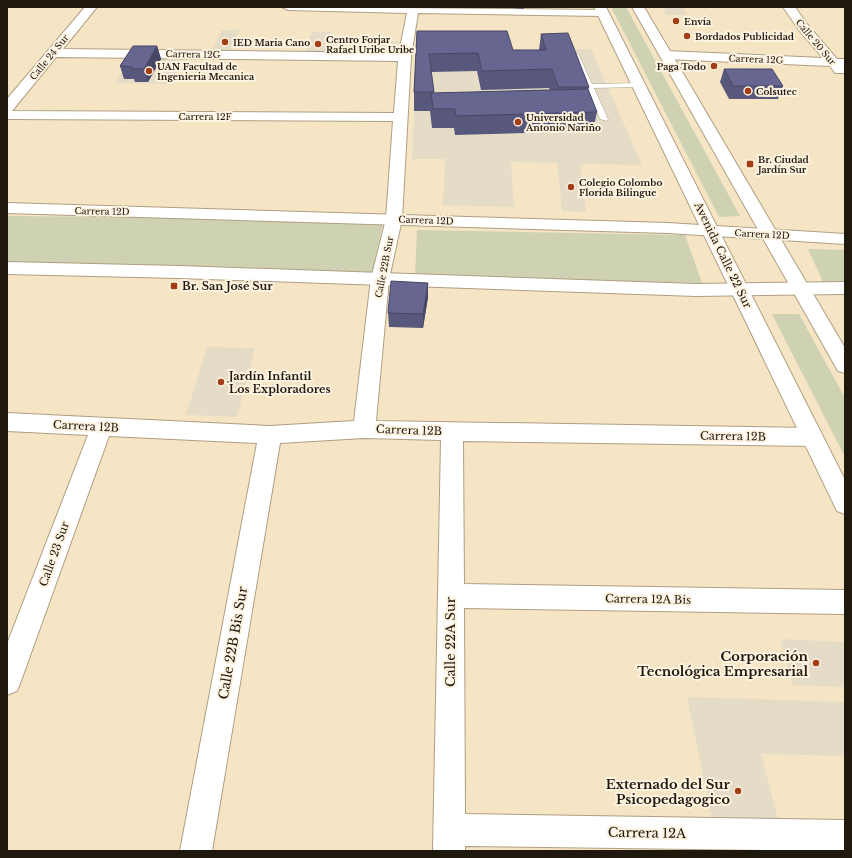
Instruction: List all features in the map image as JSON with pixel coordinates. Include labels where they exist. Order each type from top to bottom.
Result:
[{"type":"street","name":"Calle 24 Sur","points":[[7,108],[91,7]]},
{"type":"street","points":[[288,7],[412,10],[601,9]]},
{"type":"street","points":[[638,7],[801,289],[843,358]]},
{"type":"street","name":"Calle 20 Sur","points":[[789,7],[839,63],[845,76]]},
{"type":"street","name":"Avenida Calle 22 Sur","points":[[601,9],[712,231],[845,504]]},
{"type":"street","name":"Calle 22B Sur","points":[[364,429],[380,279],[394,219],[405,57],[412,10]]},
{"type":"street","name":"Carrera 12G","points":[[54,53],[405,57]]},
{"type":"street","name":"Carrera 12G","points":[[666,56],[839,63]]},
{"type":"street","name":"Carrera 12F","points":[[7,115],[402,117]]},
{"type":"street","name":"Carrera 12D","points":[[7,208],[394,219],[712,231],[845,239]]},
{"type":"street","points":[[7,268],[696,290],[845,288]]},
{"type":"street","name":"Carrera 12B","points":[[7,422],[270,435],[364,429],[452,432],[812,437]]},
{"type":"street","name":"Calle 23 Sur","points":[[7,681],[102,426]]},
{"type":"street","name":"Calle 22A Sur","points":[[449,840],[452,432]]},
{"type":"street","name":"Calle 22B Bis Sur","points":[[196,851],[270,435]]},
{"type":"street","name":"Carrera 12A Bis","points":[[451,596],[845,602]]},
{"type":"street","name":"Carrera 12A","points":[[449,840],[845,836]]},
{"type":"lane","points":[[576,55],[604,119]]},
{"type":"lane","points":[[590,86],[638,85]]},
{"type":"shaded area","points":[[662,7],[683,7],[687,15],[666,15]]},
{"type":"shaded area","name":"IED Maria Cano","points":[[222,30],[239,30],[228,55],[210,54]]},
{"type":"shaded area","name":"Centro Forjar Rafael Uribe Uribe","points":[[312,32],[332,32],[326,56],[304,55]]},
{"type":"shaded area","points":[[378,41],[407,42],[405,57],[375,56]]},
{"type":"shaded area","name":"Universidad Antonio Nariño","points":[[417,49],[591,49],[642,165],[580,164],[586,212],[562,211],[557,163],[511,162],[514,207],[443,205],[445,159],[412,159]]},
{"type":"shaded area","name":"UAN Facultad de Ingenieria Mecanica","points":[[130,58],[182,59],[170,84],[115,83]]},
{"type":"shaded area","name":"Jardín Infantil Los Exploradores","points":[[207,347],[255,348],[237,417],[186,415]]},
{"type":"shaded area","name":"Corporación Tecnológica Empresarial","points":[[780,639],[845,642],[845,687],[793,685]]},
{"type":"shaded area","name":"Externado del Sur Psicopedagogico","points":[[687,697],[845,702],[845,756],[761,754],[780,827],[713,825]]},
{"type":"green space","points":[[611,7],[626,7],[740,216],[719,217]]},
{"type":"green space","points":[[7,216],[384,219],[372,273],[7,264]]},
{"type":"green space","points":[[417,230],[685,235],[702,283],[415,278]]},
{"type":"green space","points":[[808,249],[845,250],[845,285],[824,284]]},
{"type":"green space","points":[[772,314],[799,314],[845,398],[845,457]]},
{"type":"building","points":[[417,31],[507,31],[513,50],[546,50],[541,34],[568,33],[589,87],[558,87],[552,69],[482,71],[478,53],[429,54],[434,92],[414,92]]},
{"type":"building","points":[[133,46],[157,46],[144,69],[131,69],[132,67],[120,66]]},
{"type":"building","points":[[724,69],[772,69],[783,86],[733,86]]},
{"type":"building","points":[[588,89],[597,112],[456,116],[455,109],[433,109],[431,93]]},
{"type":"building","points":[[391,281],[428,283],[423,314],[388,313]]},
{"type":"place","name":"Envía","points":[[676,21]]},
{"type":"place","name":"Bordados Publicidad","points":[[687,36]]},
{"type":"place","name":"IED Maria Cano","points":[[225,42]]},
{"type":"place","name":"Centro Forjar Rafael Uribe Uribe","points":[[318,44]]},
{"type":"place","name":"Paga Todo","points":[[714,66]]},
{"type":"place","name":"UAN Facultad de Ingenieria Mecanica","points":[[149,71]]},
{"type":"place","name":"Colsutec","points":[[748,91]]},
{"type":"place","name":"Universidad Antonio Nariño","points":[[518,122]]},
{"type":"place","name":"Br. Ciudad Jardín Sur","points":[[750,164]]},
{"type":"place","name":"Colegio Colombo Florida Bilingue","points":[[571,187]]},
{"type":"place","name":"Br. San José Sur","points":[[174,286]]},
{"type":"place","name":"Jardín Infantil Los Exploradores","points":[[221,382]]},
{"type":"place","name":"Corporación Tecnológica Empresarial","points":[[816,663]]},
{"type":"place","name":"Externado del Sur Psicopedagogico","points":[[738,791]]}]
